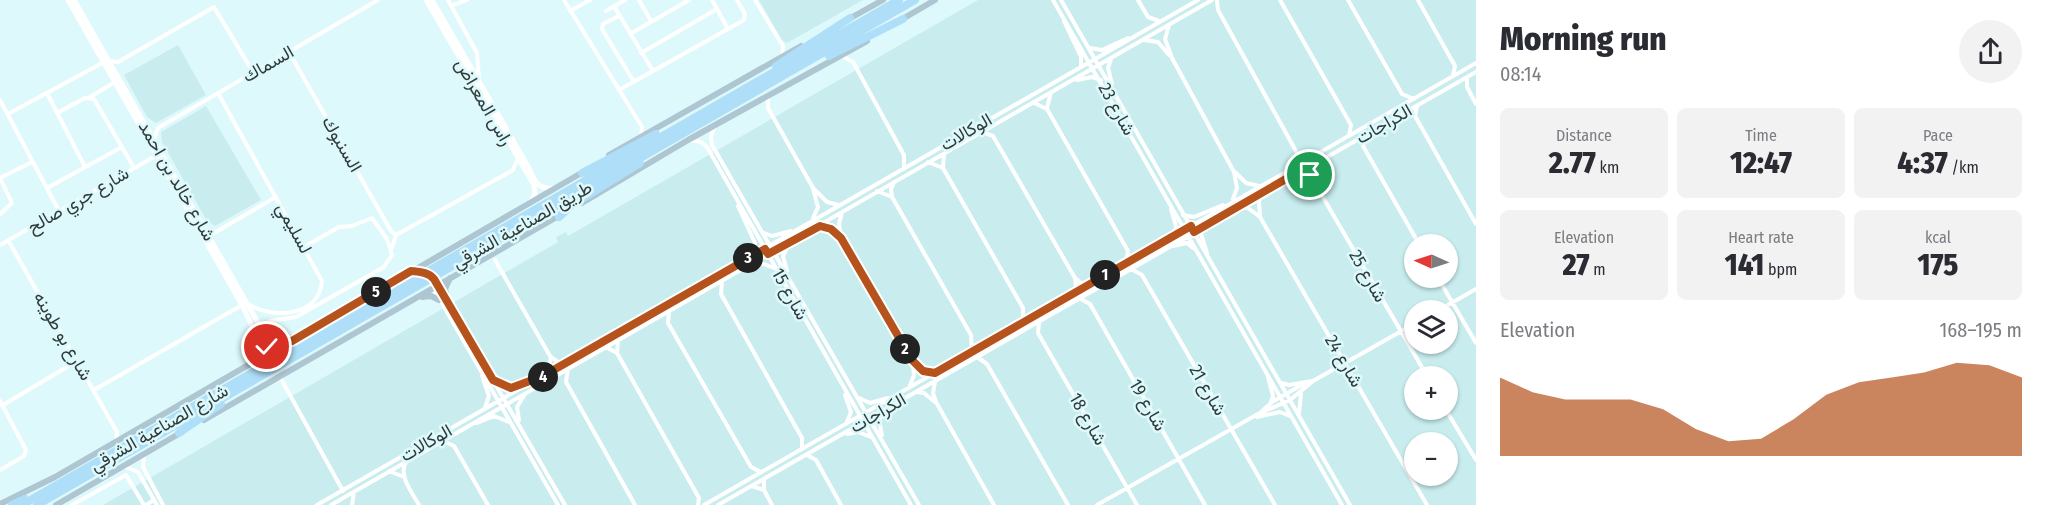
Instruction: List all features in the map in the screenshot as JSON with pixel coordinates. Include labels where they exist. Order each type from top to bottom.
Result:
[{"type":"highway","name":"طريق الصناعية الشرقي","points":[[571,193],[663,145],[797,69],[892,9],[899,0]]},
{"type":"highway","name":"طريق الصناعية الشرقي","points":[[22,505],[50,487],[571,193],[704,112],[892,9],[915,0]]},
{"type":"highway","points":[[743,90],[772,68],[850,18]]},
{"type":"highway","points":[[797,69],[903,19]]},
{"type":"highway","points":[[582,173],[704,112]]},
{"type":"highway","points":[[559,217],[572,205],[638,165],[663,145]]},
{"type":"highway","name":"طريق الصناعية الشرقي","points":[[37,505],[247,385],[382,301]]},
{"type":"highway","points":[[212,395],[292,341]]},
{"type":"highway","points":[[179,434],[247,385]]},
{"type":"highway","points":[[45,505],[74,484]]},
{"type":"highway","points":[[12,505],[50,487]]},
{"type":"main road","name":"شارع خالد بن احمد","points":[[68,0],[115,72],[209,236],[244,304],[261,345]]},
{"type":"main road","name":"شارع خالد بن احمد","points":[[74,0],[115,82],[157,155],[244,304],[270,340]]},
{"type":"main road","name":"راس المعراض","points":[[426,0],[517,160],[538,185],[547,189],[558,187]]},
{"type":"main road","name":"راس المعراض","points":[[432,0],[526,169],[535,188],[529,203]]},
{"type":"main road","name":"طريق الصناعية الشرقي","points":[[582,173],[639,138],[883,0]]},
{"type":"main road","points":[[715,125],[855,48],[935,0]]},
{"type":"main road","name":"شارع الصناعية الشرقي","points":[[56,505],[715,125]]},
{"type":"main road","name":"شارع الصناعية الشرقي","points":[[0,504],[55,477],[115,443],[582,173]]},
{"type":"main road","points":[[448,250],[446,258],[448,266],[461,272]]},
{"type":"main road","points":[[449,304],[445,286],[453,276]]},
{"type":"main road","points":[[394,281],[410,280],[414,285],[415,294],[403,305]]},
{"type":"main road","points":[[415,298],[429,296],[439,300]]},
{"type":"main road","points":[[257,359],[261,345],[267,347],[270,340],[278,343],[292,341]]},
{"type":"street","name":"السماك","points":[[158,128],[378,0]]},
{"type":"street","name":"راس المعراض","points":[[448,0],[477,53],[480,84]]},
{"type":"street","points":[[451,6],[467,0]]},
{"type":"street","points":[[564,0],[642,127],[654,131]]},
{"type":"street","points":[[570,11],[590,0]]},
{"type":"street","points":[[606,10],[625,0]]},
{"type":"street","points":[[639,0],[651,21]]},
{"type":"street","points":[[712,0],[728,29]]},
{"type":"street","points":[[619,90],[745,18],[736,0]]},
{"type":"street","points":[[755,0],[783,47],[782,57]]},
{"type":"street","name":"شارع 23","points":[[1053,0],[1101,80],[1170,206],[1342,505]]},
{"type":"street","name":"شارع 23","points":[[1061,0],[1350,505]]},
{"type":"street","points":[[1138,0],[1148,17],[1161,21]]},
{"type":"street","name":"الوكالات","points":[[317,505],[1198,0]]},
{"type":"street","name":"الوكالات","points":[[331,505],[1212,0]]},
{"type":"street","points":[[1217,0],[1218,10],[1297,153],[1296,165]]},
{"type":"street","points":[[1280,0],[1351,125],[1349,136]]},
{"type":"street","points":[[1348,0],[1402,94],[1414,99]]},
{"type":"street","points":[[1418,0],[1455,66],[1453,76]]},
{"type":"street","points":[[630,34],[686,1]]},
{"type":"street","points":[[1205,4],[1218,10]]},
{"type":"street","points":[[614,6],[653,71]]},
{"type":"street","points":[[8,114],[106,61],[118,62],[214,7],[253,72]]},
{"type":"street","points":[[641,53],[717,9]]},
{"type":"street","name":"شارع 23","points":[[1062,15],[1081,57],[1080,68]]},
{"type":"street","points":[[619,16],[603,24],[602,28],[634,82]]},
{"type":"street","points":[[1144,31],[1148,17]]},
{"type":"street","points":[[1169,25],[1165,39],[1172,58],[1234,172],[1237,188],[1229,203]]},
{"type":"street","name":"الوكالات","points":[[1089,47],[1102,50],[1137,35]]},
{"type":"street","points":[[1141,41],[1158,42],[1172,58]]},
{"type":"street","points":[[783,47],[796,49]]},
{"type":"street","points":[[855,48],[853,62],[904,154],[904,168]]},
{"type":"street","name":"السنبوك","points":[[289,52],[391,231],[396,235]]},
{"type":"street","points":[[838,56],[853,62]]},
{"type":"street","name":"شارع 23","points":[[1111,58],[1108,68],[1114,90]]},
{"type":"street","points":[[115,72],[118,62]]},
{"type":"street","name":"الكراجات","points":[[704,505],[1476,63]]},
{"type":"street","points":[[1455,66],[1466,69]]},
{"type":"street","name":"الكراجات","points":[[718,505],[1237,206],[1476,72]]},
{"type":"street","name":"الوكالات","points":[[1070,81],[1092,77],[1101,80]]},
{"type":"street","points":[[1467,77],[1467,87],[1476,104]]},
{"type":"street","points":[[57,114],[115,82]]},
{"type":"street","points":[[1456,83],[1467,87]]},
{"type":"street","points":[[1047,109],[1051,92]]},
{"type":"street","points":[[46,93],[86,167]]},
{"type":"street","name":"لسليمي","points":[[218,93],[321,277],[321,288],[317,296],[299,310],[283,315],[263,312],[244,304]]},
{"type":"street","points":[[771,93],[767,101],[768,108],[813,188],[819,207],[812,220]]},
{"type":"street","points":[[1400,107],[1402,94]]},
{"type":"street","points":[[90,97],[95,101],[134,168]]},
{"type":"street","points":[[0,100],[59,211]]},
{"type":"street","points":[[1032,102],[1047,109],[1128,251],[1126,264]]},
{"type":"street","points":[[752,104],[760,103],[768,108]]},
{"type":"street","points":[[1417,105],[1415,116],[1476,224]]},
{"type":"street","points":[[1404,113],[1415,116]]},
{"type":"street","points":[[993,136],[996,123]]},
{"type":"street","points":[[145,125],[158,128],[154,140]]},
{"type":"street","name":"شارع 15","points":[[715,125],[711,136],[712,145],[761,232],[767,247]]},
{"type":"street","points":[[1351,125],[1362,129]]},
{"type":"street","points":[[639,138],[642,127]]},
{"type":"street","points":[[981,132],[993,136],[1075,278],[1081,283],[1092,283]]},
{"type":"street","points":[[1366,135],[1364,146],[1413,234]]},
{"type":"street","name":"شارع 15","points":[[688,140],[701,142],[707,147],[736,200],[790,280],[919,505]]},
{"type":"street","points":[[1353,142],[1364,146]]},
{"type":"street","points":[[47,188],[122,147]]},
{"type":"street","points":[[943,168],[944,153]]},
{"type":"street","points":[[1297,153],[1308,158]]},
{"type":"street","points":[[904,154],[917,160]]},
{"type":"street","name":"شارع جري صالح","points":[[0,245],[157,155]]},
{"type":"street","points":[[513,170],[517,160]]},
{"type":"street","points":[[0,214],[12,203],[0,178],[32,162]]},
{"type":"street","points":[[927,162],[934,162],[943,168],[1023,308],[1023,323]]},
{"type":"street","points":[[1298,172],[1310,175],[1312,164]]},
{"type":"street","points":[[263,331],[270,321],[296,317],[384,267],[390,262],[396,235],[513,170],[526,169]]},
{"type":"street","points":[[1234,172],[1246,183],[1260,186]]},
{"type":"street","name":"شارع 25","points":[[1310,175],[1421,366]]},
{"type":"street","points":[[894,181],[891,189],[892,197],[971,335],[979,342],[987,343]]},
{"type":"street","points":[[813,188],[827,202],[839,205]]},
{"type":"street","points":[[876,191],[885,192],[892,197]]},
{"type":"street","points":[[1260,217],[1258,207],[1262,192]]},
{"type":"street","points":[[209,236],[276,197]]},
{"type":"street","name":"شارع 15","points":[[736,200],[755,243],[751,256]]},
{"type":"street","name":"الكراجات","points":[[1183,215],[1194,218],[1229,203]]},
{"type":"street","name":"شارع 23","points":[[1170,206],[1176,226],[1174,236]]},
{"type":"street","points":[[1237,206],[1252,210],[1260,217]]},
{"type":"street","points":[[841,238],[839,224],[843,211]]},
{"type":"street","name":"شارع 24","points":[[1260,217],[1427,505]]},
{"type":"street","points":[[304,247],[339,227],[352,226],[370,218],[376,221],[392,250]]},
{"type":"street","name":"شارع 23","points":[[1205,225],[1201,234],[1207,257]]},
{"type":"street","points":[[815,226],[827,227],[841,238],[912,360],[923,371],[935,373]]},
{"type":"street","name":"الوكالات","points":[[761,232],[772,236],[794,230]]},
{"type":"street","name":"شارع 15","points":[[790,280],[783,256],[792,239]]},
{"type":"street","name":"شارع بو طوينه","points":[[8,240],[117,432]]},
{"type":"street","points":[[1166,247],[1187,243],[1197,251]]},
{"type":"street","points":[[1128,251],[1142,255]]},
{"type":"street","name":"شارع 15","points":[[770,252],[777,270],[910,505]]},
{"type":"street","points":[[429,274],[438,256]]},
{"type":"street","points":[[495,260],[550,356],[558,362],[566,363]]},
{"type":"street","points":[[1131,269],[1142,275],[1145,261]]},
{"type":"street","name":"الوكالات","points":[[736,272],[761,263],[777,270]]},
{"type":"street","points":[[411,271],[429,274]]},
{"type":"street","points":[[429,274],[439,300],[558,505]]},
{"type":"street","name":"شارع 21","points":[[1142,275],[1275,505]]},
{"type":"street","points":[[1072,295],[1076,286],[1075,278]]},
{"type":"street","points":[[722,280],[721,294],[802,438],[802,450]]},
{"type":"street","points":[[435,286],[449,304],[565,505]]},
{"type":"street","points":[[707,289],[721,294]]},
{"type":"street","points":[[1458,300],[1476,289]]},
{"type":"street","points":[[1079,299],[1090,304],[1091,292]]},
{"type":"street","points":[[94,390],[244,304]]},
{"type":"street","name":"شارع 19","points":[[1090,304],[1205,505]]},
{"type":"street","points":[[1023,308],[1037,314]]},
{"type":"street","points":[[669,311],[668,322],[751,466],[761,472]]},
{"type":"street","points":[[1458,312],[1476,343]]},
{"type":"street","points":[[657,318],[668,322]]},
{"type":"street","points":[[1025,330],[1038,333],[1040,321]]},
{"type":"street","points":[[1097,505],[1252,417],[1290,400],[1302,393],[1313,381],[1404,330]]},
{"type":"street","name":"شارع 18","points":[[1038,333],[1137,505]]},
{"type":"street","points":[[971,335],[972,352]]},
{"type":"street","points":[[617,353],[618,340]]},
{"type":"street","points":[[606,347],[617,353],[699,498],[698,505]]},
{"type":"street","points":[[987,364],[988,351]]},
{"type":"street","points":[[546,375],[551,365],[550,356]]},
{"type":"street","points":[[977,357],[987,364],[1068,505]]},
{"type":"street","points":[[909,388],[914,375],[912,360]]},
{"type":"street","points":[[0,470],[26,452],[1,403],[77,361]]},
{"type":"street","points":[[478,367],[489,396],[484,409]]},
{"type":"street","points":[[568,369],[566,382],[635,505]]},
{"type":"street","name":"شارع 23","points":[[1268,373],[1273,396],[1270,404]]},
{"type":"street","points":[[279,376],[343,491]]},
{"type":"street","points":[[552,378],[566,382]]},
{"type":"street","name":"الوكالات","points":[[493,380],[511,388],[534,381]]},
{"type":"street","points":[[935,381],[933,390],[936,402],[994,505]]},
{"type":"street","points":[[1280,382],[1289,385],[1313,381]]},
{"type":"street","points":[[1258,414],[1270,404],[1307,382]]},
{"type":"street","name":"شارع 15","points":[[843,388],[851,412],[845,425]]},
{"type":"street","points":[[523,432],[517,407],[529,391]]},
{"type":"street","points":[[916,392],[924,393],[936,402]]},
{"type":"street","points":[[1300,416],[1298,405],[1302,393]]},
{"type":"street","name":"الكراجات","points":[[856,396],[870,403],[895,396]]},
{"type":"street","name":"شارع 15","points":[[884,442],[879,420],[889,407]]},
{"type":"street","points":[[1252,417],[1284,412],[1293,418]]},
{"type":"street","name":"الوكالات","points":[[465,427],[497,416],[513,427]]},
{"type":"street","points":[[1452,420],[1476,460]]},
{"type":"street","points":[[115,443],[117,432],[127,436]]},
{"type":"street","points":[[454,446],[457,432]]},
{"type":"street","name":"الكراجات","points":[[840,435],[858,432],[873,439]]},
{"type":"street","points":[[802,438],[814,443]]},
{"type":"street","points":[[441,441],[454,446],[488,505]]},
{"type":"street","points":[[816,460],[818,448]]},
{"type":"street","points":[[144,453],[142,467],[163,505]]},
{"type":"street","points":[[806,455],[816,460],[841,505]]},
{"type":"street","points":[[407,461],[403,467],[404,477],[420,505]]},
{"type":"street","points":[[123,466],[138,472],[157,505]]},
{"type":"street","points":[[750,479],[751,466]]},
{"type":"street","points":[[388,471],[404,477]]},
{"type":"street","points":[[72,505],[126,475],[145,505],[154,500]]},
{"type":"street","points":[[764,479],[764,490],[772,505]]},
{"type":"street","points":[[752,486],[764,490]]},
{"type":"street","points":[[339,500],[351,505],[354,492]]},
{"type":"street","points":[[699,498],[710,502]]},
{"type":"shaded area","points":[[759,0],[863,0],[787,43],[782,40]]},
{"type":"shaded area","points":[[978,0],[1476,0],[1476,505],[103,505],[558,242],[556,237],[566,232],[568,236]]},
{"type":"shaded area","points":[[178,45],[206,95],[156,123],[147,117],[124,75]]},
{"type":"shaded area","points":[[206,106],[261,200],[215,226],[207,221],[162,142],[161,132]]},
{"type":"route","points":[[267,347],[270,345],[270,340],[274,343],[292,341],[411,271],[420,272],[429,274],[434,279],[493,380],[511,388],[534,381],[765,249],[768,254],[815,226],[820,226],[831,229],[841,238],[916,366],[923,371],[935,373],[1191,226],[1194,232],[1298,172],[1310,175]]}]
